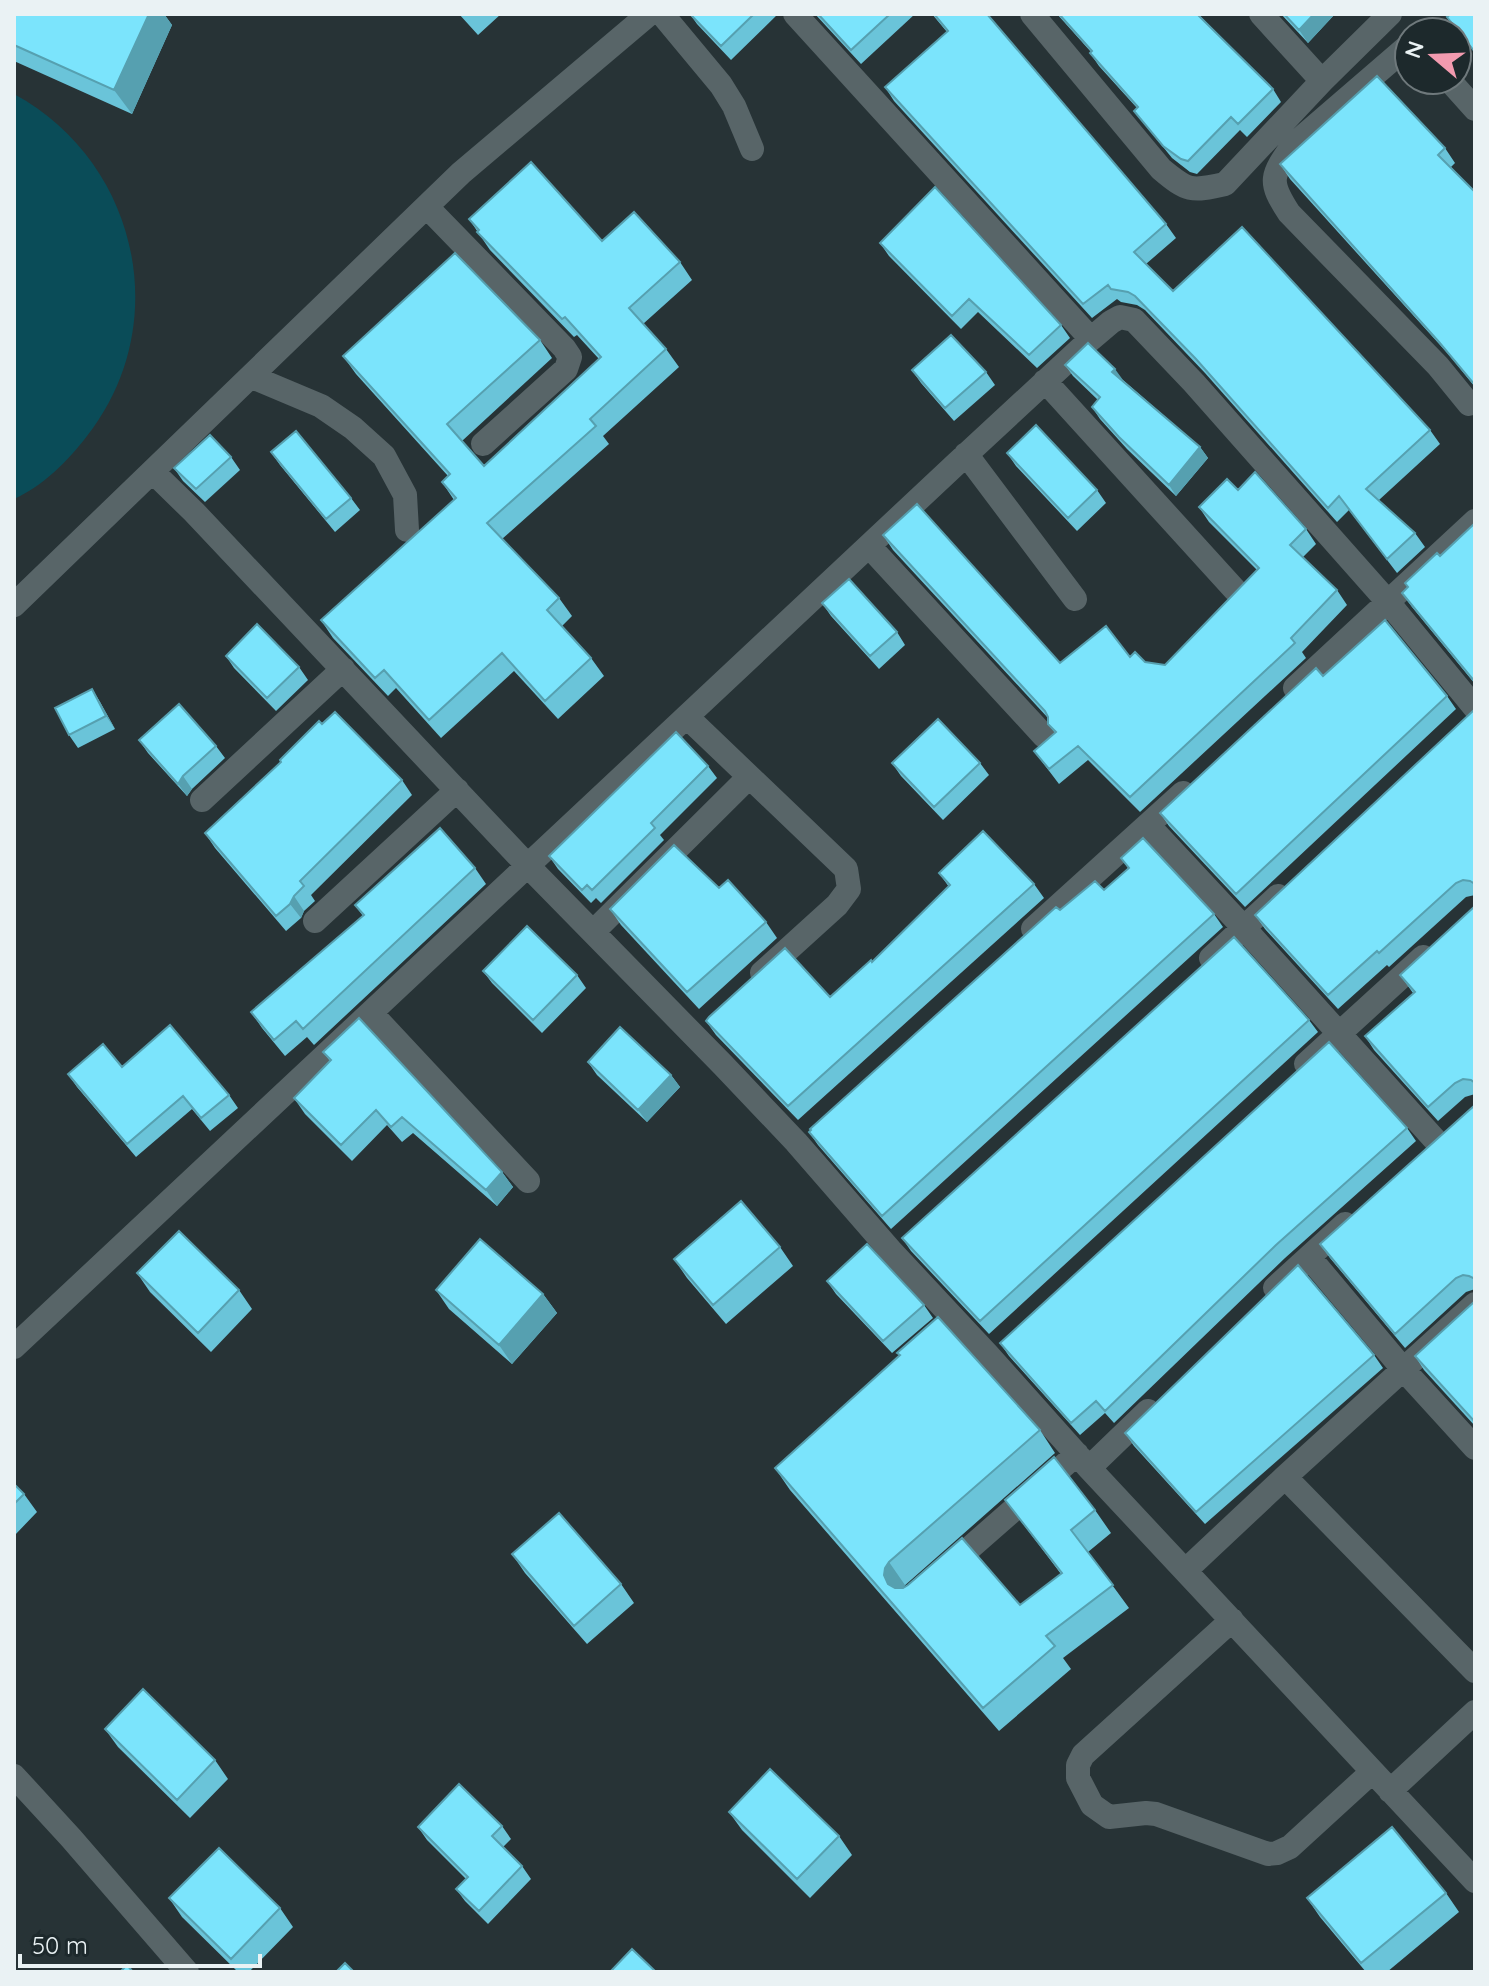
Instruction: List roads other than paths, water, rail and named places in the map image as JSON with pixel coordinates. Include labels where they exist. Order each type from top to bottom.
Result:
[{"type":"street","points":[[14,605],[461,173],[649,14]]},
{"type":"street","points":[[662,14],[721,85],[734,106],[752,149]]},
{"type":"street","points":[[795,14],[1091,339]]},
{"type":"street","points":[[1032,14],[1161,169],[1181,186],[1203,189],[1225,184],[1390,14]]},
{"type":"street","points":[[1261,14],[1322,81]]},
{"type":"street","points":[[1393,59],[1293,145],[1274,179],[1275,191],[1289,213],[1438,366],[1469,404]]},
{"type":"street","points":[[427,207],[570,357],[566,369],[483,444]]},
{"type":"street","points":[[14,1347],[966,454],[1091,339],[1120,317],[1134,320],[1194,383],[1388,602],[1471,714]]},
{"type":"street","points":[[252,377],[321,406],[353,428],[384,456],[405,495],[407,530]]},
{"type":"street","points":[[1045,381],[1235,590]]},
{"type":"street","points":[[966,454],[1075,599]]},
{"type":"street","points":[[153,472],[528,866],[593,932],[699,1029],[802,1137],[896,1244],[949,1324],[994,1349],[1083,1461],[1475,1881]]},
{"type":"street","points":[[1274,708],[1475,521]]},
{"type":"street","points":[[869,546],[1044,736]]},
{"type":"street","points":[[202,800],[343,669]]},
{"type":"street","points":[[687,717],[846,869],[849,889],[837,905],[749,985]]},
{"type":"street","points":[[593,932],[749,777]]},
{"type":"street","points":[[1019,942],[1194,783]]},
{"type":"street","points":[[315,921],[457,790]]},
{"type":"street","points":[[1148,825],[1338,1034],[1430,1146],[1455,1124]]},
{"type":"street","points":[[1197,971],[1291,885]]},
{"type":"street","points":[[1291,1077],[1441,940]]},
{"type":"street","points":[[371,1013],[528,1181]]},
{"type":"street","points":[[1261,1302],[1366,1204]]},
{"type":"street","points":[[1309,1257],[1403,1369],[1475,1448]]},
{"type":"street","points":[[1186,1570],[1475,1304]]},
{"type":"street","points":[[926,1586],[1169,1390]]},
{"type":"street","points":[[1285,1477],[1475,1671]]},
{"type":"street","points":[[1232,1620],[1083,1755],[1077,1772],[1092,1805],[1109,1817],[1156,1814],[1268,1854],[1277,1853],[1290,1847],[1372,1772]]},
{"type":"street","points":[[1390,1791],[1475,1712]]},
{"type":"street","points":[[14,1776],[187,1972]]}]
